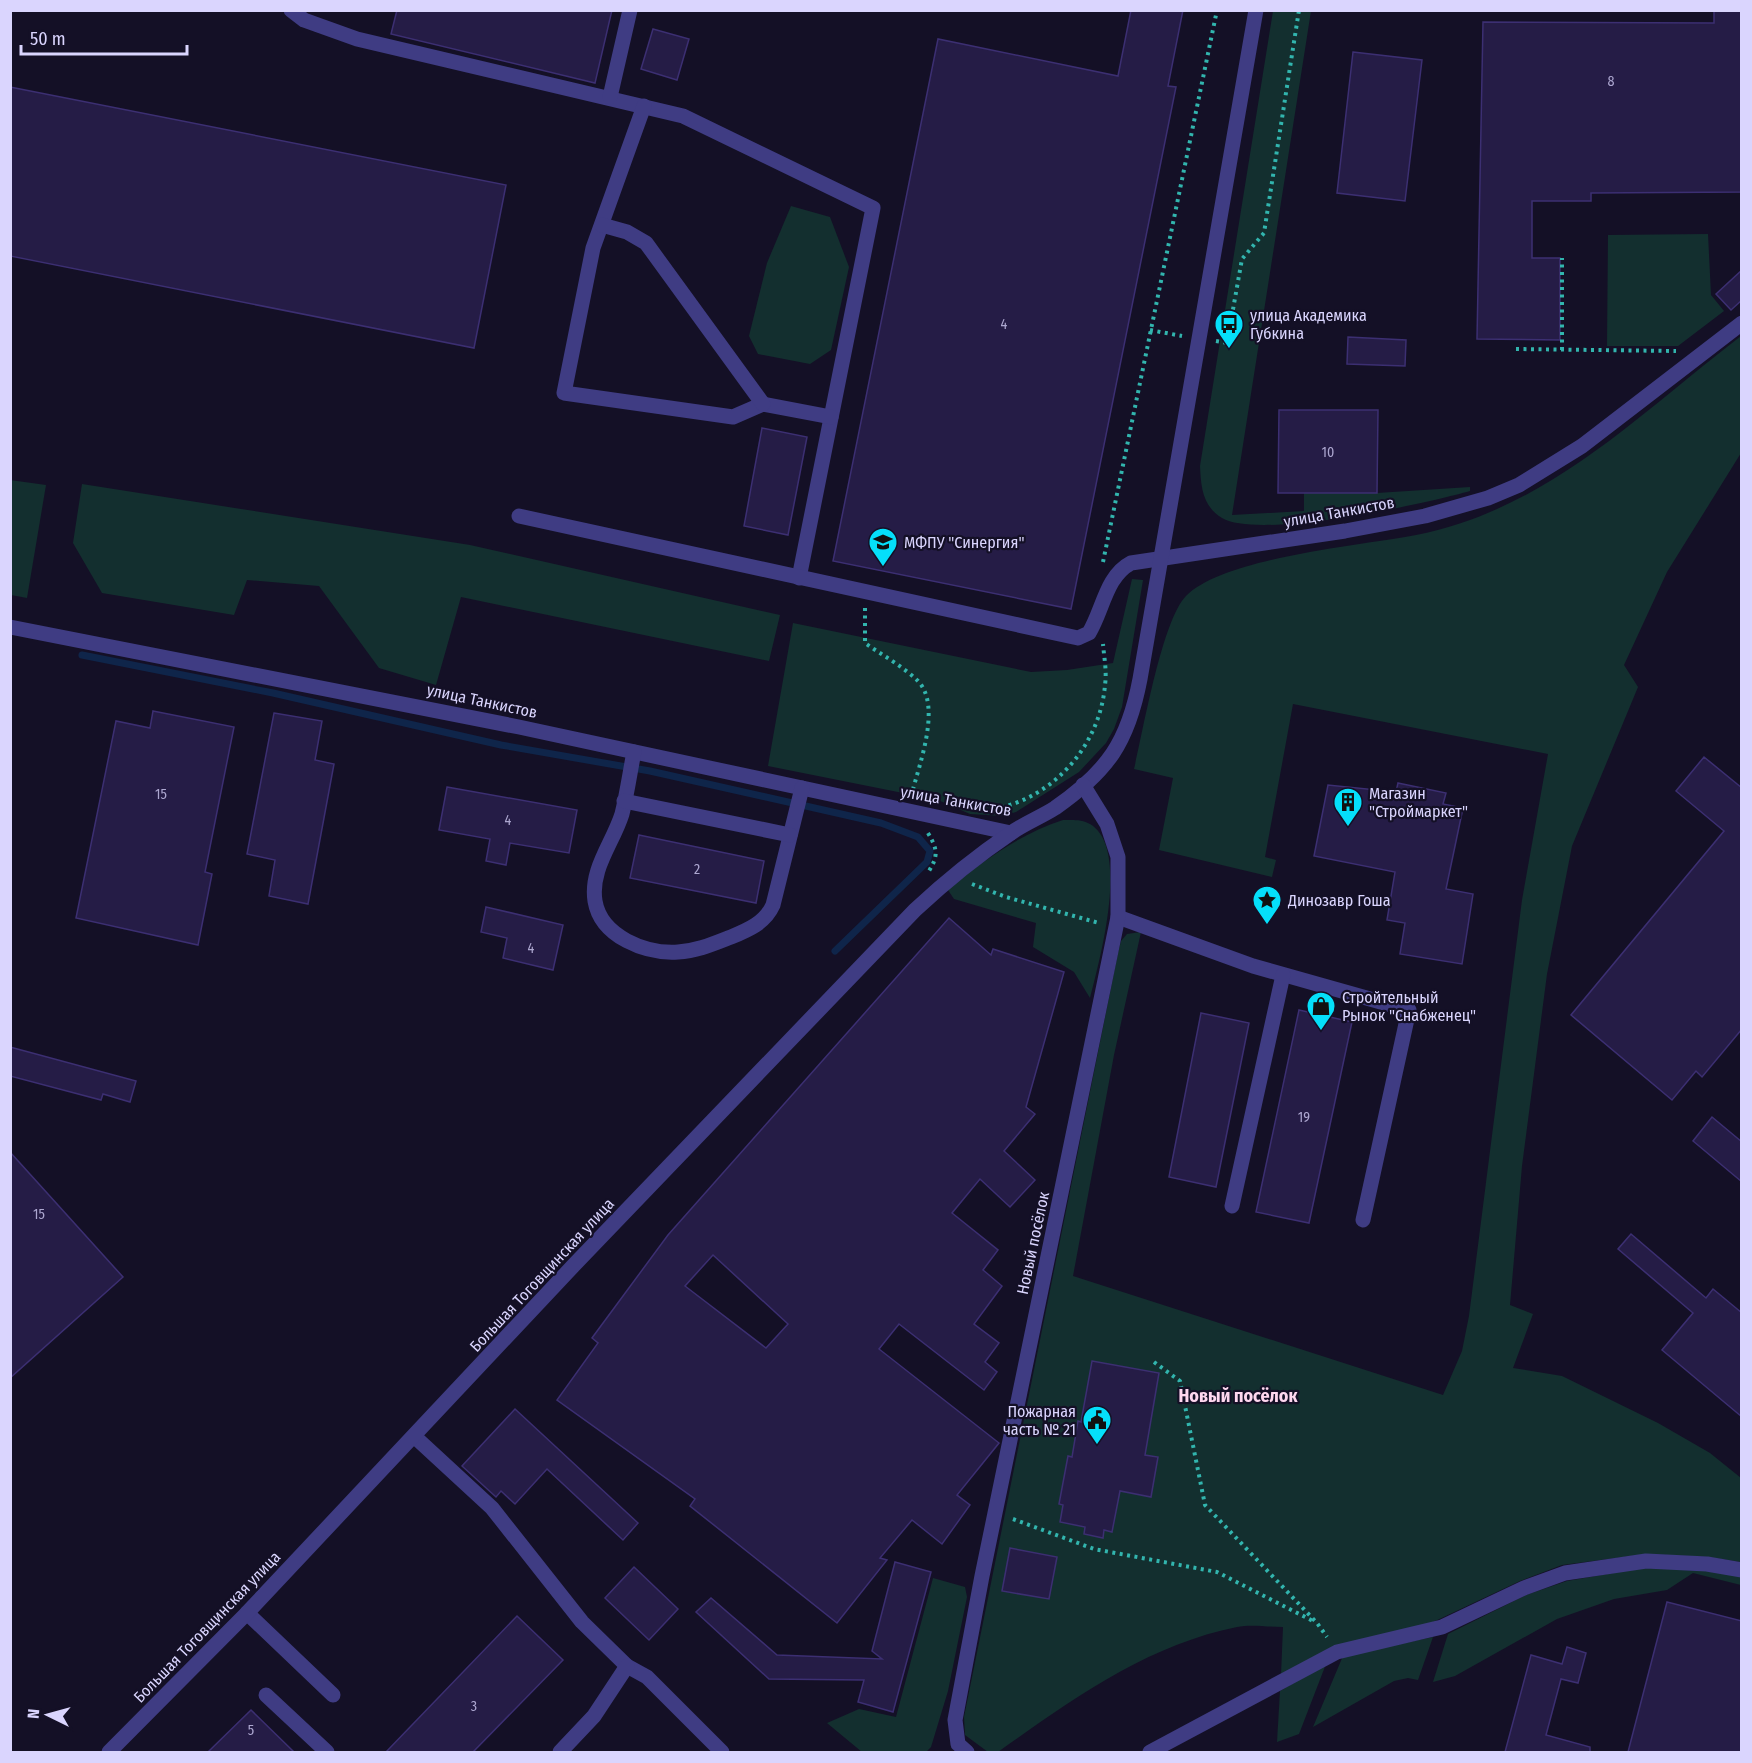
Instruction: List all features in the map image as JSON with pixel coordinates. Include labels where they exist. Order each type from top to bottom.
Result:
[{"type":"street","points":[[291,10],[304,20],[357,39],[683,116],[873,208],[799,578]]},
{"type":"street","points":[[610,97],[630,10]]},
{"type":"street","points":[[519,516],[1078,638],[1089,633],[1120,569],[1131,563],[1162,557],[1256,10]]},
{"type":"street","points":[[644,106],[593,248],[564,393],[733,417],[763,404],[831,417]]},
{"type":"street","points":[[602,225],[627,232],[646,243],[763,404]]},
{"type":"street","name":"улица Танкистов","points":[[10,627],[312,684],[1011,833],[1054,808],[1083,785],[1112,756],[1126,734],[1134,709],[1162,557],[1345,531],[1425,516],[1488,498],[1519,485],[1582,447],[1742,323]]},
{"type":"street","points":[[634,752],[618,825],[599,866],[596,902],[599,912],[612,930],[635,945],[650,950],[677,952],[706,947],[762,921],[773,905],[802,788]]},
{"type":"street","name":"Новый посёлок","points":[[967,1752],[958,1744],[955,1720],[982,1576],[1117,922],[1118,857],[1107,824],[1083,785]]},
{"type":"street","points":[[624,801],[790,835]]},
{"type":"street","name":"Большая Тоговщинская улица","points":[[109,1752],[247,1613],[415,1437],[573,1266],[944,882],[1011,833]]},
{"type":"street","points":[[1117,922],[1283,975],[1409,1010],[1363,1220]]},
{"type":"street","points":[[1232,1206],[1283,975]]},
{"type":"street","points":[[415,1437],[492,1508],[582,1622],[627,1666],[647,1677],[722,1752]]},
{"type":"street","points":[[1150,1752],[1338,1652],[1442,1627],[1524,1588],[1565,1573],[1646,1561],[1707,1564],[1742,1570]]},
{"type":"street","points":[[247,1613],[333,1695]]},
{"type":"street","points":[[560,1752],[594,1716],[627,1666]]},
{"type":"street","points":[[266,1695],[327,1752]]},
{"type":"path","points":[[1103,563],[1217,10]]},
{"type":"path","points":[[1150,330],[1227,342],[1242,259],[1264,233],[1299,10]]},
{"type":"path","points":[[1562,258],[1562,350]]},
{"type":"path","points":[[1516,349],[1681,350]]},
{"type":"path","points":[[865,592],[865,644],[920,682],[930,706],[926,740],[911,796],[922,798]]},
{"type":"path","points":[[990,810],[1007,807],[1038,793],[1070,768],[1090,736],[1105,687],[1106,671],[1099,612]]},
{"type":"path","points":[[926,829],[937,847],[937,861],[929,870],[953,889],[974,884],[1006,897],[1117,922]]},
{"type":"path","points":[[1154,1362],[1180,1381],[1205,1505],[1317,1623],[1338,1652]]},
{"type":"path","points":[[995,1512],[1094,1549],[1217,1572],[1317,1623]]},
{"type":"green space","points":[[1273,11],[1311,11],[1232,515],[1304,511],[1304,493],[1377,493],[1470,487],[1470,491],[1343,518],[1270,525],[1242,524],[1222,518],[1210,508],[1204,495],[1200,466]]},
{"type":"green space","points":[[791,206],[830,217],[849,267],[831,350],[810,364],[758,354],[749,336],[767,263]]},
{"type":"green space","points":[[1708,234],[1711,295],[1724,311],[1678,346],[1607,346],[1608,235]]},
{"type":"green space","points":[[1741,336],[1741,453],[1667,572],[1624,665],[1638,687],[1572,846],[1547,974],[1522,1166],[1510,1305],[1533,1314],[1513,1368],[1562,1376],[1658,1423],[1710,1453],[1741,1478],[1741,1562],[1708,1557],[1647,1554],[1562,1565],[1520,1581],[1433,1622],[1281,1675],[1283,1627],[1237,1627],[1204,1635],[1141,1661],[1111,1677],[1053,1713],[998,1752],[988,1752],[965,1735],[964,1717],[1118,953],[1121,941],[1127,934],[1141,932],[1114,1055],[1073,1276],[1443,1395],[1462,1351],[1469,1316],[1522,900],[1548,754],[1293,704],[1265,857],[1276,860],[1272,877],[1159,850],[1173,778],[1134,769],[1161,652],[1177,609],[1186,596],[1205,583],[1261,562],[1416,535],[1464,522],[1508,504],[1550,481],[1590,455]]},
{"type":"green space","points":[[10,480],[46,485],[27,598],[11,595]]},
{"type":"green space","points":[[82,484],[470,545],[780,615],[769,661],[461,597],[436,685],[379,668],[319,586],[247,580],[234,615],[102,593],[73,543]]},
{"type":"green space","points":[[1132,579],[1143,580],[1122,707],[1114,729],[1106,743],[1079,772],[1016,812],[1003,816],[970,814],[938,800],[768,766],[793,623],[1031,672],[1067,670],[1113,663]]},
{"type":"green space","points":[[1063,820],[1090,824],[1102,837],[1109,856],[1109,906],[1100,959],[1090,998],[1074,972],[1033,947],[1036,923],[954,899],[948,890],[1002,849]]},
{"type":"green space","points":[[1648,1567],[1705,1569],[1741,1576],[1741,1585],[1693,1573],[1667,1590],[1614,1599],[1557,1619],[1455,1676],[1433,1682],[1448,1634],[1526,1595],[1567,1581]]},
{"type":"green space","points":[[933,1578],[965,1587],[967,1597],[948,1691],[931,1747],[926,1752],[862,1752],[827,1723],[859,1709],[896,1717]]},
{"type":"green space","points":[[1433,1637],[1418,1680],[1408,1678],[1394,1681],[1313,1727],[1343,1656]]},
{"type":"green space","points":[[1326,1664],[1299,1734],[1277,1742],[1280,1691]]},
{"type":"building","points":[[397,10],[612,10],[595,83],[391,34]]},
{"type":"building","points":[[1131,10],[1183,10],[1168,86],[1176,87],[1071,609],[833,561],[938,39],[1118,76]]},
{"type":"building","points":[[1714,10],[1742,10],[1742,192],[1591,193],[1591,201],[1532,201],[1532,258],[1560,258],[1560,340],[1477,339],[1483,22],[1714,23]]},
{"type":"building","points":[[653,29],[689,39],[677,80],[641,69]]},
{"type":"building","points":[[1353,52],[1422,60],[1405,201],[1337,193]]},
{"type":"building","points":[[10,87],[506,185],[474,348],[10,256]]},
{"type":"building","points":[[1742,270],[1742,300],[1731,310],[1716,294]]},
{"type":"building","points":[[1348,337],[1406,340],[1405,366],[1347,364]]},
{"type":"building","points":[[1279,410],[1378,410],[1377,493],[1278,493]]},
{"type":"building","points":[[762,428],[807,437],[788,535],[744,526]]},
{"type":"building","points":[[153,711],[234,727],[205,872],[212,874],[198,945],[76,918],[116,721],[150,728]]},
{"type":"building","points":[[274,713],[322,721],[315,760],[334,764],[308,904],[269,896],[275,860],[247,854]]},
{"type":"building","points":[[1704,757],[1742,788],[1742,1029],[1702,1077],[1696,1071],[1672,1100],[1571,1015],[1724,831],[1676,791]]},
{"type":"building","points":[[1398,783],[1446,793],[1443,804],[1463,808],[1446,889],[1473,894],[1462,964],[1400,954],[1405,923],[1387,920],[1395,872],[1314,856],[1328,785],[1396,792]]},
{"type":"building","points":[[447,787],[577,810],[569,853],[510,843],[506,865],[486,861],[490,839],[439,830]]},
{"type":"building","points":[[639,835],[764,861],[756,903],[630,878]]},
{"type":"building","points":[[486,907],[563,925],[553,970],[503,958],[507,938],[481,932]]},
{"type":"building","points":[[949,918],[991,955],[993,949],[1064,972],[1026,1107],[1035,1114],[1004,1151],[1035,1180],[1010,1207],[980,1179],[952,1213],[998,1250],[983,1270],[1002,1286],[974,1324],[999,1343],[985,1362],[997,1372],[984,1390],[899,1324],[879,1349],[999,1443],[957,1495],[970,1505],[942,1544],[912,1520],[880,1558],[887,1560],[837,1623],[690,1506],[695,1499],[557,1400],[598,1343],[592,1338],[668,1235]],"holes":[[[713,1255],[788,1324],[766,1348],[685,1286]]]},
{"type":"building","points":[[1299,1010],[1352,1022],[1309,1223],[1256,1212]]},
{"type":"building","points":[[1201,1013],[1249,1023],[1216,1187],[1169,1177]]},
{"type":"building","points":[[10,1047],[136,1081],[130,1102],[103,1094],[101,1100],[10,1076]]},
{"type":"building","points":[[1712,1117],[1742,1142],[1742,1182],[1693,1141]]},
{"type":"building","points":[[10,1152],[123,1277],[10,1378]]},
{"type":"building","points":[[1631,1234],[1706,1298],[1713,1289],[1742,1313],[1742,1417],[1662,1350],[1693,1313],[1618,1249]]},
{"type":"building","name":"Пожарная часть № 21","points":[[1092,1361],[1159,1373],[1145,1455],[1158,1457],[1151,1497],[1120,1491],[1112,1532],[1104,1530],[1103,1538],[1084,1534],[1085,1527],[1060,1522],[1063,1505],[1059,1504],[1068,1456],[1072,1457],[1078,1421],[1081,1422]]},
{"type":"building","points":[[515,1409],[638,1523],[623,1540],[547,1469],[515,1504],[501,1491],[496,1497],[462,1466]]},
{"type":"building","points":[[1010,1548],[1057,1557],[1049,1599],[1002,1591]]},
{"type":"building","points":[[895,1562],[931,1572],[893,1712],[858,1702],[864,1680],[769,1679],[696,1612],[711,1598],[777,1655],[882,1659],[872,1651]]},
{"type":"building","points":[[634,1567],[678,1609],[649,1640],[605,1598]]},
{"type":"building","points":[[1667,1602],[1742,1621],[1742,1752],[1628,1752]]},
{"type":"building","points":[[517,1616],[563,1660],[473,1752],[386,1752]]},
{"type":"building","points":[[1567,1647],[1586,1653],[1578,1683],[1561,1679],[1546,1735],[1590,1747],[1590,1752],[1505,1752],[1531,1655],[1562,1664]]},
{"type":"building","points":[[251,1710],[294,1752],[208,1752]]},
{"type":"waterway","points":[[82,655],[273,693],[501,745],[650,771],[881,823],[918,837],[930,851],[927,862],[835,951]]},
{"type":"place","name":"улица Академика Губкина","points":[[1229,350]]},
{"type":"place","name":"МФПУ \"Синергия\"","points":[[883,568]]},
{"type":"place","name":"Магазин \"Строймаркет\"","points":[[1348,828]]},
{"type":"place","name":"Динозавр Гоша","points":[[1267,926]]},
{"type":"place","name":"Стройтельный Рынок \"Снабженец\"","points":[[1321,1032]]},
{"type":"place","name":"Пожарная часть № 21","points":[[1097,1446]]},
{"type":"district","name":"Новый посёлок","points":[[1238,1396]]}]
